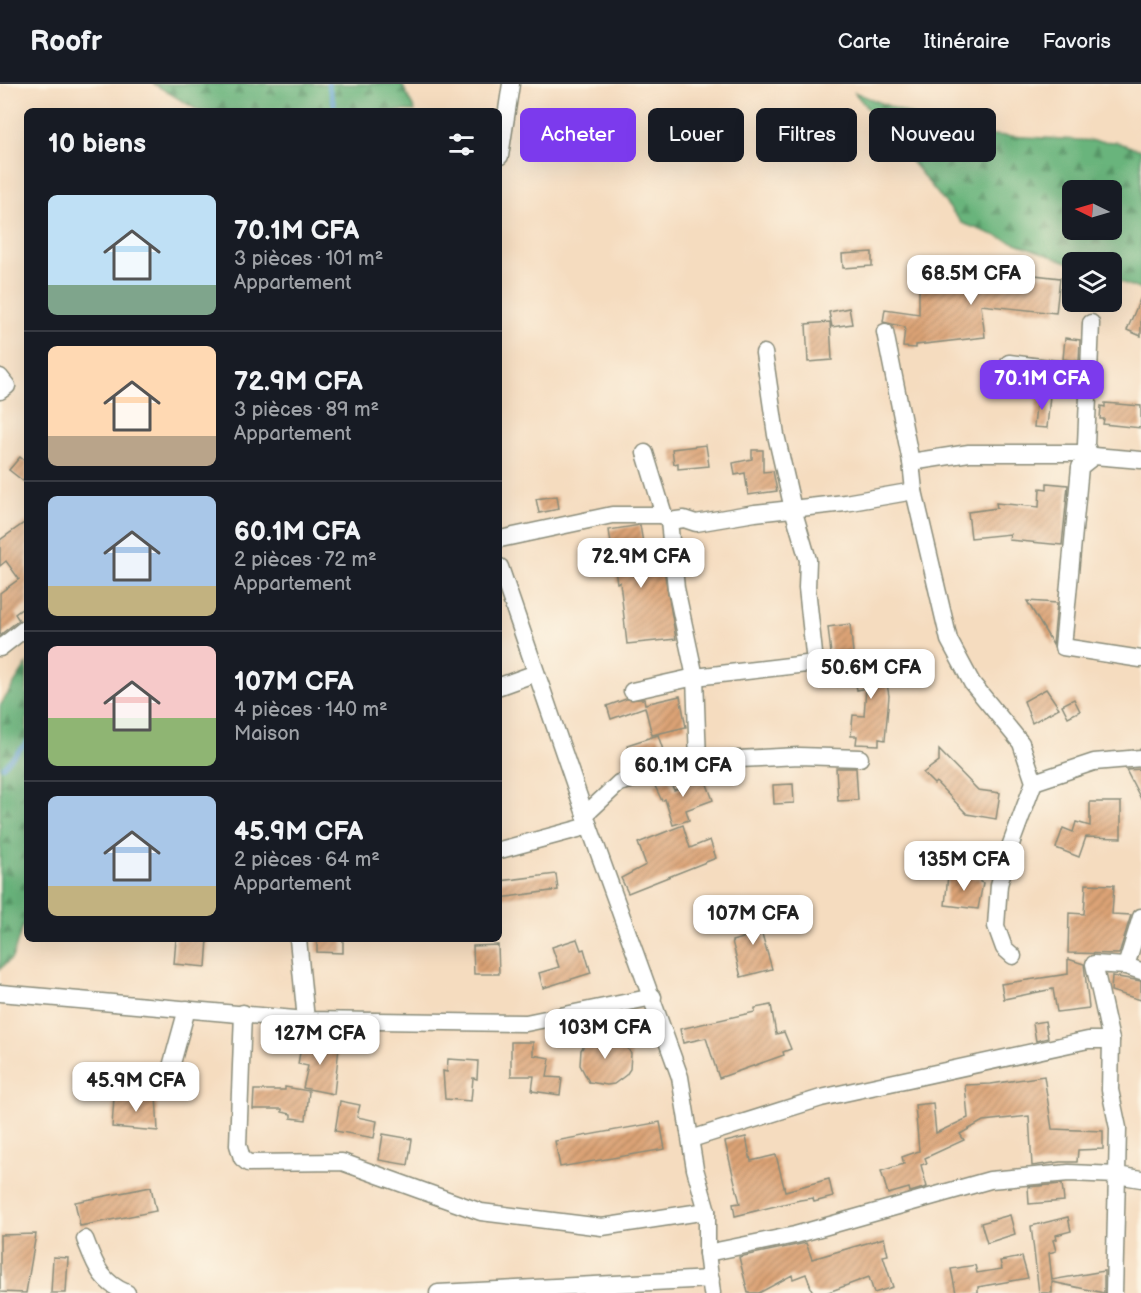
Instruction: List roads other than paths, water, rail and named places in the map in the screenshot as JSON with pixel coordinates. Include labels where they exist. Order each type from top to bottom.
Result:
[{"type":"street","points":[[502,143],[511,84]]},
{"type":"street","points":[[1091,323],[1086,445],[1092,454]]},
{"type":"street","points":[[885,332],[911,462],[914,491],[949,640],[972,683],[1021,743],[1034,782],[1008,852],[999,885],[996,926],[1004,948],[1013,956]]},
{"type":"street","points":[[632,691],[695,677],[815,663],[807,588],[808,560],[792,509],[776,435],[764,353]]},
{"type":"street","points":[[1009,363],[1088,373]]},
{"type":"street","points":[[0,377],[7,387],[0,391]]},
{"type":"street","points":[[645,453],[666,518],[676,588],[695,677],[698,761]]},
{"type":"street","points":[[911,462],[969,453],[1092,454],[1141,460]]},
{"type":"street","points":[[1092,454],[1080,467],[1063,647],[1141,659]]},
{"type":"street","points":[[502,539],[612,515],[684,519],[696,523],[914,491]]},
{"type":"street","points":[[438,1293],[711,1286],[707,1253],[707,1211],[680,1077],[587,820],[502,573]]},
{"type":"street","points":[[0,648],[24,629]]},
{"type":"street","points":[[502,685],[536,673]]},
{"type":"street","points":[[502,849],[587,820],[619,783],[698,761],[799,756],[860,758]]},
{"type":"street","points":[[1034,782],[1094,762],[1141,758]]},
{"type":"street","points":[[1114,1293],[1118,1128],[1110,1090],[1111,1040],[1094,964],[1134,969],[1141,917]]},
{"type":"street","points":[[297,942],[306,1020]]},
{"type":"street","points":[[0,993],[306,1020],[526,1023],[652,997]]},
{"type":"street","points":[[166,1084],[187,1009]]},
{"type":"street","points":[[243,1013],[238,1145],[242,1158],[248,1163],[342,1162],[481,1212],[602,1227],[707,1211]]},
{"type":"street","points":[[691,1139],[821,1098],[1088,1040],[1111,1040]]},
{"type":"street","points":[[707,1253],[795,1235],[990,1180],[1069,1173],[1116,1175],[1141,1179]]},
{"type":"street","points":[[85,1239],[99,1275],[107,1283],[127,1293]]},
{"type":"waterway","points":[[328,84],[335,108]]},
{"type":"waterway","points":[[3,767],[24,745]]}]
